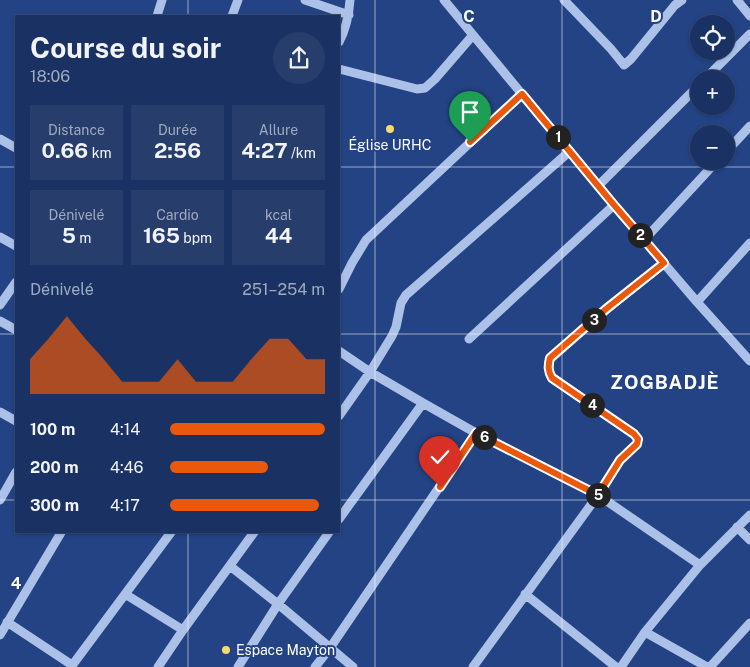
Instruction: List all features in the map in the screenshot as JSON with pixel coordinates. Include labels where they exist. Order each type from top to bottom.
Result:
[{"type":"street","points":[[157,15],[162,0]]},
{"type":"street","points":[[232,15],[238,0]]},
{"type":"street","points":[[305,0],[349,15]]},
{"type":"street","points":[[340,40],[346,27],[350,0]]},
{"type":"street","points":[[444,0],[696,302],[750,360]]},
{"type":"street","points":[[564,0],[624,65],[632,60],[675,6],[682,0]]},
{"type":"street","points":[[736,0],[750,16]]},
{"type":"street","points":[[340,69],[417,89],[425,88],[473,34]]},
{"type":"street","points":[[714,70],[750,34]]},
{"type":"street","points":[[340,287],[366,240],[522,94]]},
{"type":"street","points":[[598,186],[690,94]]},
{"type":"street","points":[[735,142],[750,126]]},
{"type":"street","points":[[0,139],[15,147]]},
{"type":"street","points":[[340,415],[370,372],[396,327],[401,303],[406,295],[570,151]]},
{"type":"street","points":[[644,240],[709,170]]},
{"type":"street","points":[[469,339],[614,205]]},
{"type":"street","points":[[0,237],[15,245]]},
{"type":"street","points":[[696,302],[750,243]]},
{"type":"street","points":[[473,667],[598,495],[620,460],[637,444],[638,439],[634,434],[552,378],[548,365],[550,358],[606,309],[664,263]]},
{"type":"street","points":[[0,305],[15,283]]},
{"type":"street","points":[[0,321],[15,329]]},
{"type":"street","points":[[340,352],[370,372],[476,433],[598,495],[700,565]]},
{"type":"street","points":[[340,518],[422,403]]},
{"type":"street","points":[[0,412],[15,420]]},
{"type":"street","points":[[316,667],[476,433]]},
{"type":"street","points":[[0,500],[15,474]]},
{"type":"street","points":[[621,667],[645,632],[700,565],[750,515]]},
{"type":"street","points":[[737,527],[750,540]]},
{"type":"street","points":[[0,635],[61,533]]},
{"type":"street","points":[[8,622],[72,666],[171,533]]},
{"type":"street","points":[[158,667],[255,533]]},
{"type":"street","points":[[238,667],[278,604],[329,533]]},
{"type":"street","points":[[230,566],[353,667]]},
{"type":"street","points":[[125,594],[183,630]]},
{"type":"street","points":[[525,594],[616,667]]},
{"type":"street","points":[[645,632],[708,667],[750,624]]},
{"type":"place","name":"Église URHC","points":[[390,129]]},
{"type":"place","name":"Espace Mayton","points":[[226,650]]},
{"type":"district","name":"ZOGBADJÈ","points":[[665,382]]},
{"type":"route","points":[[440,487],[476,433],[598,495],[620,460],[637,444],[638,439],[634,434],[552,378],[548,365],[550,358],[606,309],[664,263],[522,94],[470,142]]}]
